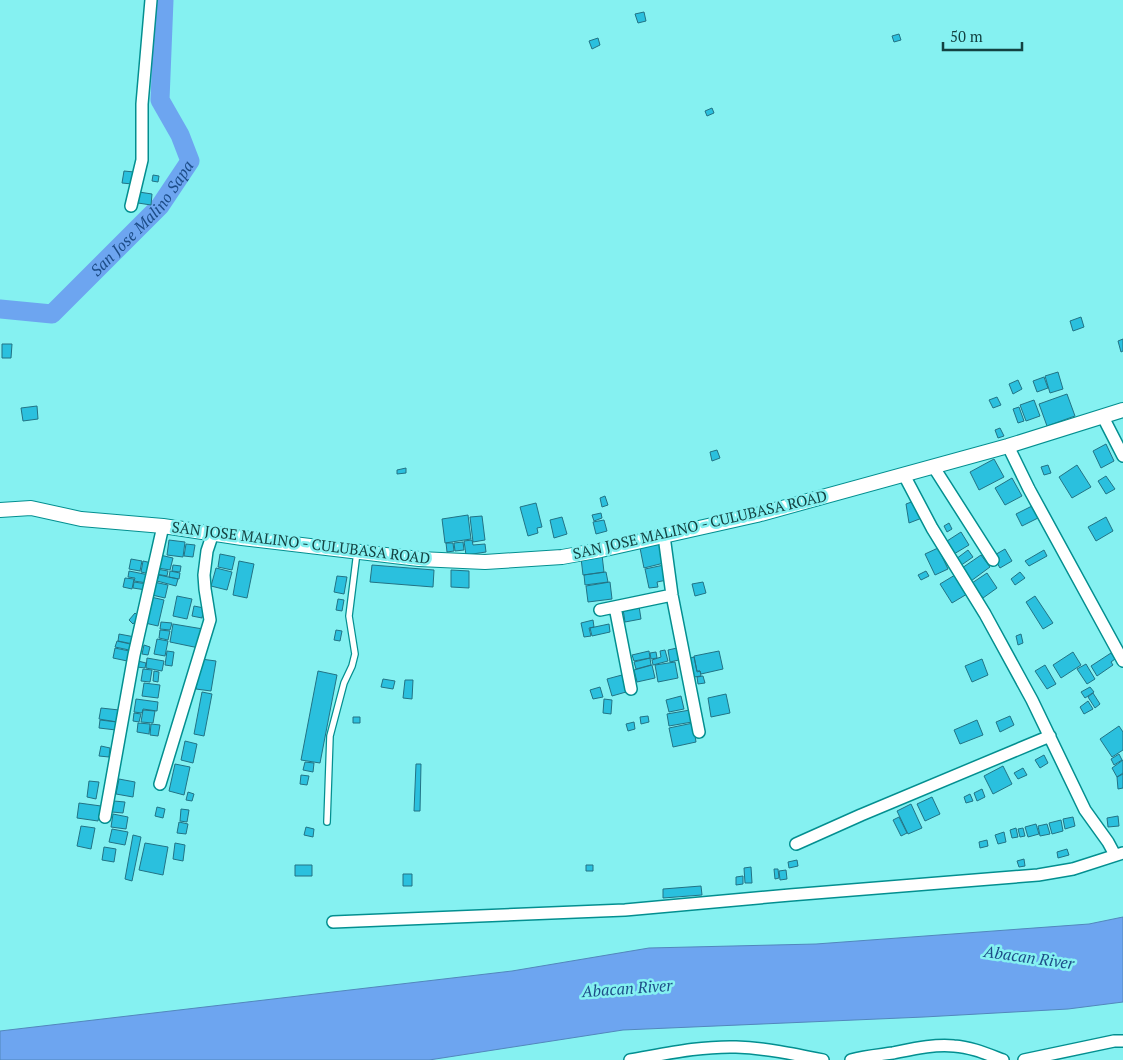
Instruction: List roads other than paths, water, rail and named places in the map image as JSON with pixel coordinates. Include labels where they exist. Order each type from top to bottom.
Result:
[{"type":"street","points":[[131,206],[142,160],[144,60],[151,0]]},
{"type":"street","name":"SAN JOSE MALINO - CULUBASA ROAD","points":[[0,510],[31,508],[80,519],[163,526],[252,540],[419,559],[485,562],[562,557],[757,515],[1008,446],[1123,410]]},
{"type":"street","points":[[1103,417],[1123,456]]},
{"type":"street","points":[[1008,446],[1034,498],[1123,661]]},
{"type":"street","points":[[933,466],[993,560]]},
{"type":"street","points":[[334,922],[625,910],[790,894],[1038,875],[1073,869],[1119,854],[1085,810],[1032,700],[985,614],[932,528],[904,475]]},
{"type":"street","points":[[105,817],[134,655],[163,526]]},
{"type":"street","points":[[160,784],[210,620],[204,574],[206,551],[213,533]]},
{"type":"street","points":[[664,536],[672,595],[699,732]]},
{"type":"street","points":[[600,610],[672,595]]},
{"type":"street","points":[[615,607],[632,689]]},
{"type":"street","points":[[796,844],[1050,736]]},
{"type":"street","points":[[1024,1060],[1114,1041],[1123,1041]]},
{"type":"street","points":[[851,1060],[869,1055],[894,1053],[915,1048],[955,1046],[971,1049],[1003,1060]]},
{"type":"street","points":[[630,1060],[707,1048],[734,1047],[756,1048],[823,1060]]},
{"type":"lane","points":[[327,822],[330,736],[344,683],[355,654],[350,616],[357,552]]},
{"type":"water","name":"Abacan River","points":[[1123,917],[1123,1002],[1068,1009],[623,1030],[429,1060],[0,1060],[0,1031],[512,971],[649,948],[816,944],[1089,924]]},
{"type":"waterway","name":"San Jose Malino Sapa","points":[[0,309],[52,314],[160,206],[190,161],[180,135],[160,100],[164,0]]}]
